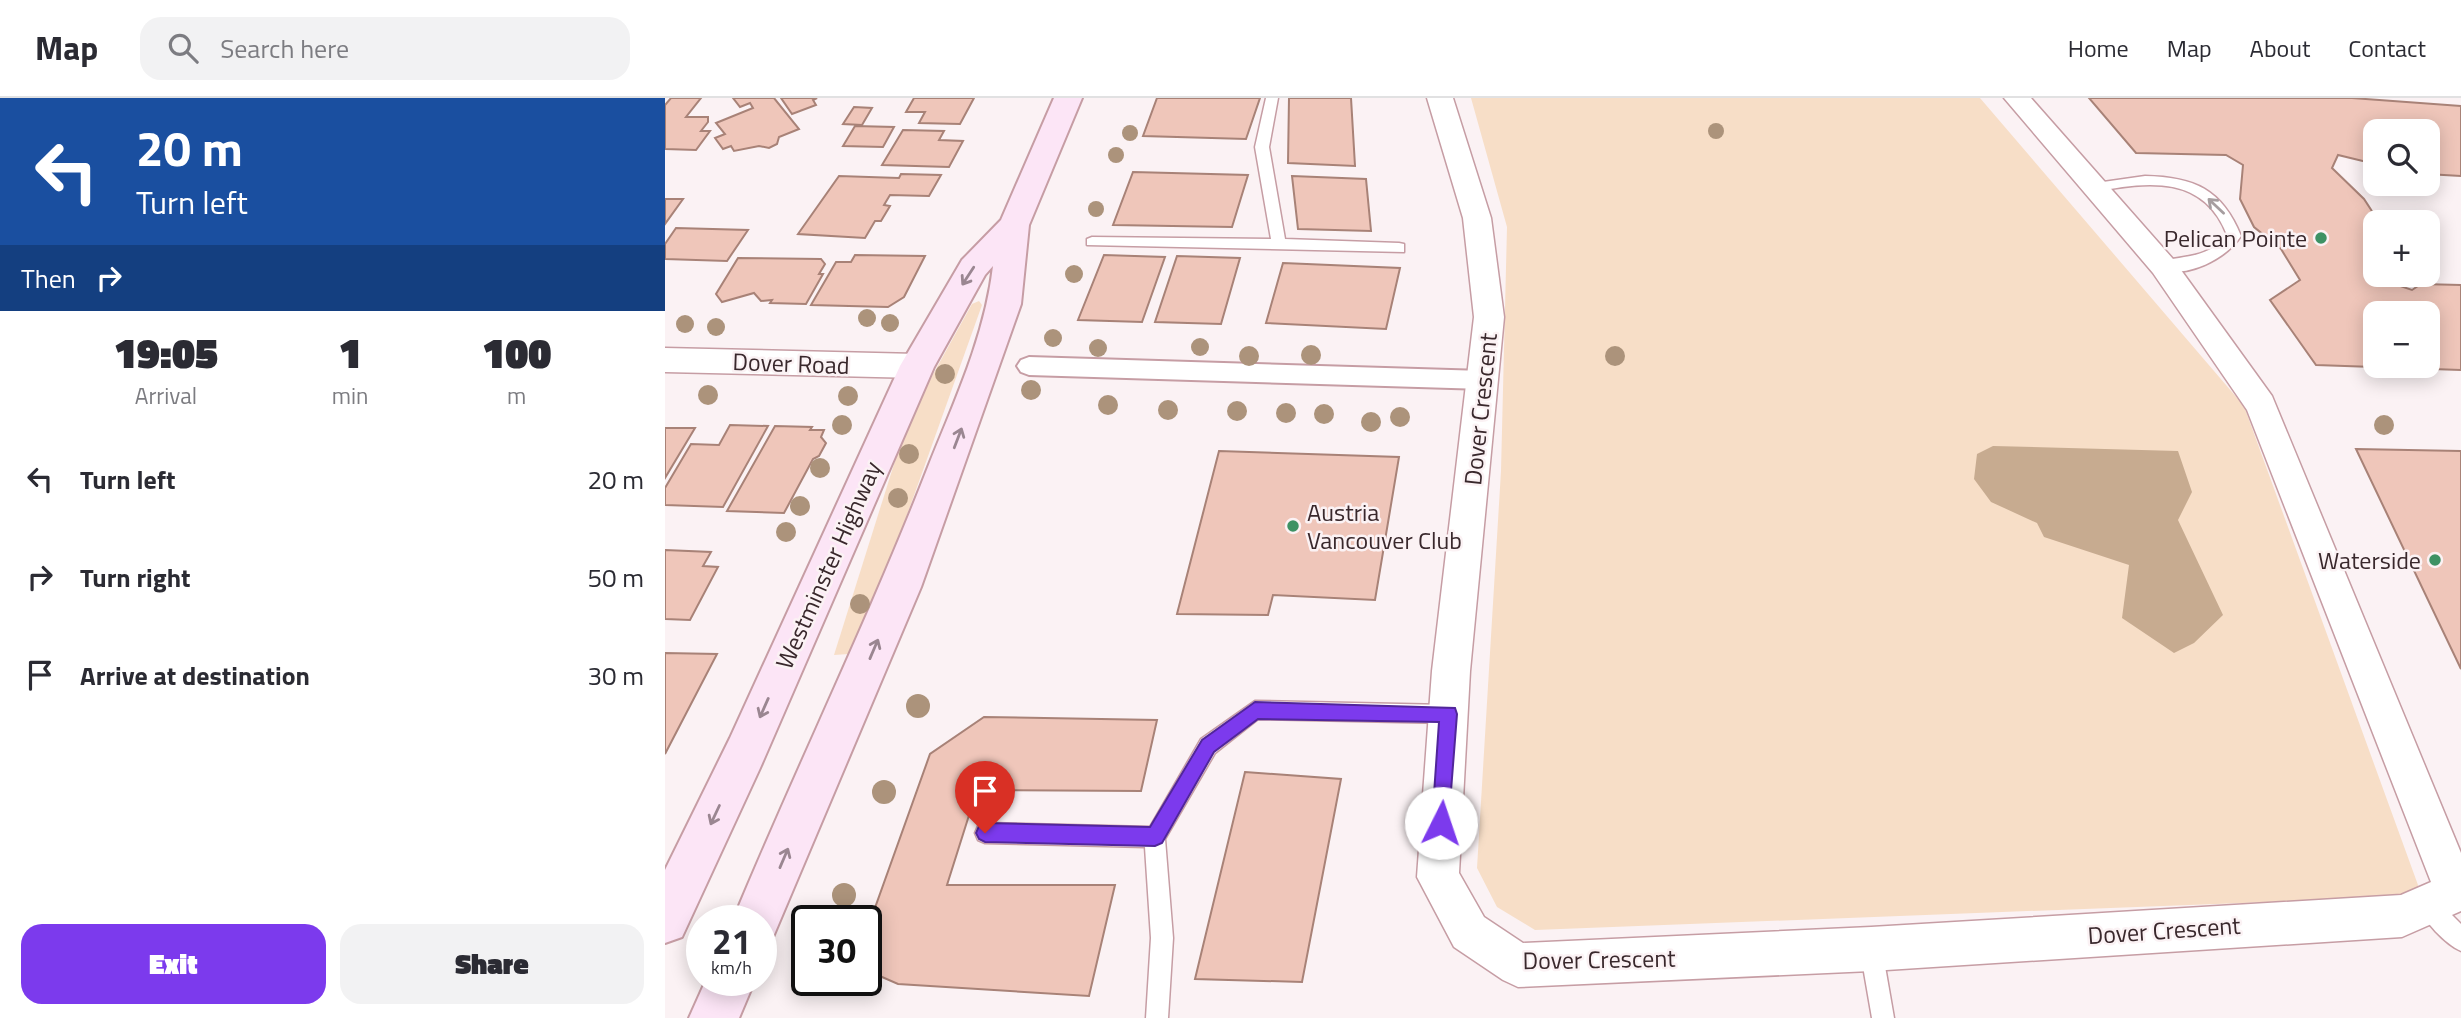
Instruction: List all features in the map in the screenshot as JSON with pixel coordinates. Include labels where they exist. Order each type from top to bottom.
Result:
[{"type":"main road","name":"Westminster Highway","points":[[763,905],[901,587],[984,368],[1005,304],[1014,225],[1068,98]]},
{"type":"main road","name":"Westminster Highway","points":[[665,920],[745,753],[916,366],[973,268],[1014,225]]},
{"type":"main road","points":[[714,1018],[724,996]]},
{"type":"street","name":"Dover Crescent","points":[[1440,98],[1478,218],[1489,317],[1448,714],[1438,877],[1469,933],[1518,965],[1871,949],[2402,916],[2442,898]]},
{"type":"street","points":[[2017,98],[2163,266],[2261,405],[2442,898]]},
{"type":"street","name":"Dover Road","points":[[665,360],[916,366]]},
{"type":"street","points":[[1028,366],[1484,380]]},
{"type":"lane","points":[[1272,98],[1262,147],[1279,244]]},
{"type":"lane","points":[[2094,187],[2127,180],[2167,180],[2195,189],[2223,210],[2234,236],[2221,254],[2200,261],[2163,266]]},
{"type":"lane","points":[[1092,242],[1399,248]]},
{"type":"lane","points":[[1157,1018],[1162,938],[1155,837],[1208,746],[1255,710],[1448,714]]},
{"type":"lane","points":[[985,833],[1155,837]]},
{"type":"lane","points":[[2442,898],[2461,940]]},
{"type":"lane","points":[[1871,949],[1883,1018]]},
{"type":"shaded area","points":[[1471,98],[1980,98],[2244,406],[2422,896],[1535,930],[1497,907],[1477,868],[1501,471],[1507,227]]},
{"type":"shaded area","points":[[979,301],[982,305],[897,543],[849,654],[834,655],[895,461],[916,405],[972,304]]},
{"type":"shaded area","points":[[1993,446],[2178,451],[2192,492],[2178,520],[2223,615],[2194,643],[2174,653],[2122,618],[2129,565],[2044,537],[2037,523],[1991,502],[1974,479],[1977,454]]},
{"type":"building","points":[[671,98],[701,98],[686,117],[708,117],[708,122],[701,131],[710,131],[696,150],[665,149],[665,105]]},
{"type":"building","points":[[733,98],[774,98],[799,129],[779,137],[777,144],[769,148],[759,146],[734,151],[731,146],[723,149],[715,138],[725,134],[716,123],[753,108],[750,103],[740,107]]},
{"type":"building","points":[[781,98],[817,98],[813,100],[816,105],[792,114]]},
{"type":"building","points":[[914,98],[974,98],[960,124],[919,123],[925,112],[906,112]]},
{"type":"building","points":[[1157,98],[1260,98],[1246,139],[1143,136]]},
{"type":"building","points":[[1289,98],[1351,98],[1355,166],[1288,163]]},
{"type":"building","name":"Pelican Pointe","points":[[2089,98],[2352,98],[2461,106],[2461,176],[2440,175],[2440,119],[2363,119],[2363,161],[2338,155],[2332,168],[2364,199],[2371,210],[2363,210],[2363,287],[2403,287],[2412,290],[2416,287],[2440,287],[2440,284],[2461,285],[2461,370],[2440,369],[2440,301],[2363,301],[2363,367],[2316,365],[2270,300],[2300,280],[2281,249],[2254,227],[2240,199],[2243,165],[2226,155],[2136,153]]},
{"type":"building","points":[[854,107],[872,108],[862,125],[843,124]]},
{"type":"building","points":[[855,126],[894,127],[883,147],[843,146]]},
{"type":"building","points":[[903,130],[944,131],[939,140],[963,141],[949,167],[882,165]]},
{"type":"building","points":[[1133,172],[1248,175],[1232,227],[1113,225]]},
{"type":"building","points":[[901,174],[941,175],[929,196],[890,195],[884,205],[890,206],[881,221],[875,221],[865,238],[798,234],[839,176],[899,178]]},
{"type":"building","points":[[1292,176],[1366,179],[1371,231],[1298,229]]},
{"type":"building","points":[[665,199],[683,199],[665,224]]},
{"type":"building","points":[[676,228],[748,230],[727,261],[665,259],[665,244]]},
{"type":"building","points":[[855,255],[925,256],[904,297],[888,307],[811,305],[836,262],[851,262]]},
{"type":"building","points":[[1104,255],[1165,257],[1142,322],[1078,320]]},
{"type":"building","points":[[1177,256],[1240,258],[1221,324],[1155,322]]},
{"type":"building","points":[[738,258],[821,259],[825,264],[819,274],[823,274],[806,304],[770,303],[772,300],[761,301],[754,293],[722,302],[716,294]]},
{"type":"building","points":[[1283,263],[1400,268],[1386,329],[1266,323]]},
{"type":"building","points":[[730,425],[768,426],[723,507],[665,505],[665,488],[691,444],[719,445]]},
{"type":"building","points":[[775,426],[824,430],[821,437],[826,443],[819,456],[813,459],[784,513],[727,511]]},
{"type":"building","points":[[665,428],[695,428],[665,478]]},
{"type":"building","name":"Waterside","points":[[2356,449],[2461,451],[2461,669]]},
{"type":"building","name":"Austria Vancouver Club","points":[[1219,451],[1399,457],[1375,600],[1273,595],[1268,615],[1177,614]]},
{"type":"building","points":[[665,550],[711,552],[703,566],[718,567],[690,620],[665,619]]},
{"type":"building","points":[[665,653],[717,654],[665,754]]},
{"type":"building","points":[[984,717],[1157,720],[1141,791],[977,790],[947,885],[1115,885],[1089,996],[898,984],[882,977],[882,905],[876,905],[930,754]]},
{"type":"building","points":[[1245,772],[1341,779],[1302,982],[1195,979]]},
{"type":"place","name":"Pelican Pointe","points":[[2321,238]]},
{"type":"place","name":"Austria Vancouver Club","points":[[1293,526]]},
{"type":"place","name":"Waterside","points":[[2435,560]]},
{"type":"route","points":[[985,833],[1155,837],[1208,746],[1255,710],[1448,714],[1441,823]]}]
